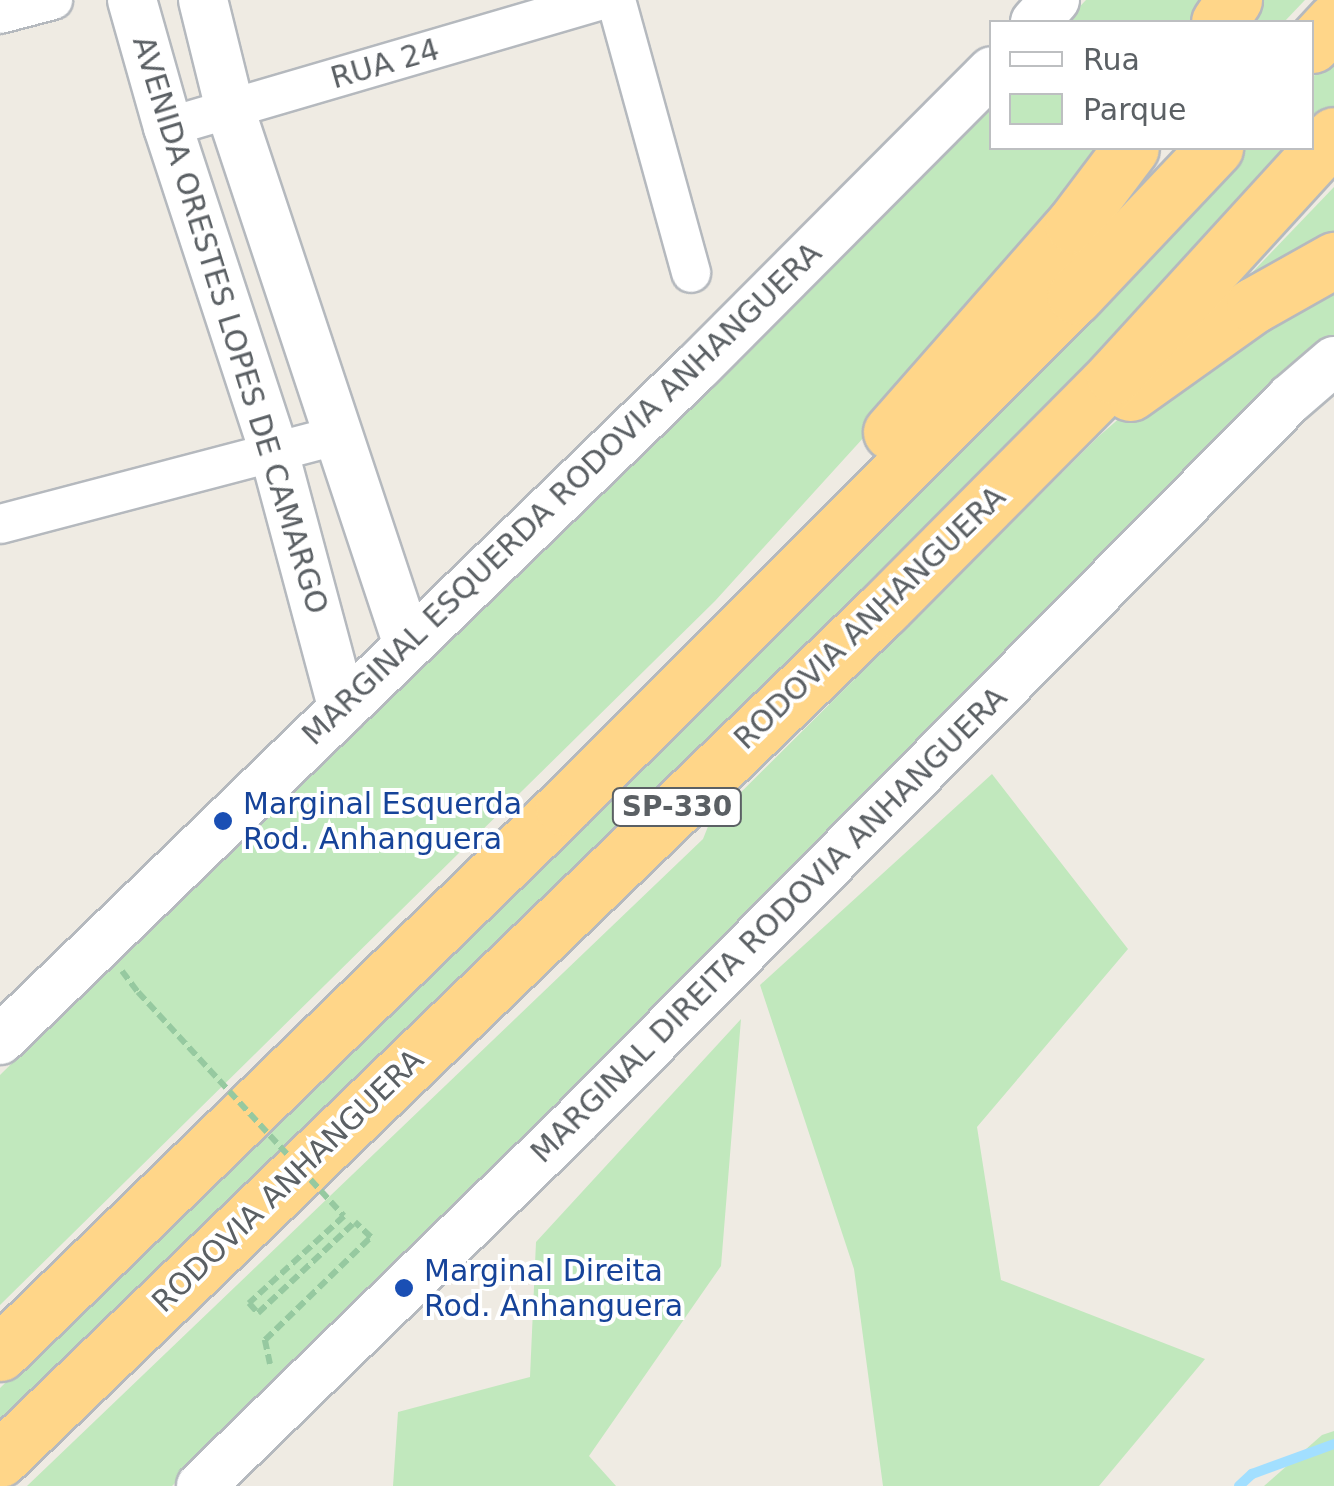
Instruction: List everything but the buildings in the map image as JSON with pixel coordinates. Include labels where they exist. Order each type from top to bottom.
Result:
[{"type":"highway","points":[[1314,43],[1334,21]]},
{"type":"highway","name":"RODOVIA ANHANGUERA","points":[[0,1459],[883,609],[1114,376],[1334,135]]},
{"type":"highway","points":[[563,807],[1073,225],[1129,150]]},
{"type":"highway","name":"SP-330","points":[[0,1353],[563,807],[1075,296],[1213,150]]},
{"type":"highway","points":[[883,609],[1142,382],[1254,305],[1334,260]]},
{"type":"street","points":[[0,14],[54,0]]},
{"type":"street","name":"AVENIDA ORESTES LOPES DE CAMARGO","points":[[132,0],[168,128],[274,452],[343,709]]},
{"type":"street","points":[[203,0],[230,109],[408,646]]},
{"type":"street","name":"RUA 24","points":[[168,128],[603,0]]},
{"type":"street","points":[[616,0],[691,273]]},
{"type":"street","points":[[1036,20],[1055,0]]},
{"type":"street","name":"MARGINAL ESQUERDA RODOVIA ANHANGUERA","points":[[0,1040],[698,366],[989,74]]},
{"type":"street","name":"MARGINAL DIREITA RODOVIA ANHANGUERA","points":[[201,1486],[574,1123],[1290,399],[1334,361]]},
{"type":"street","points":[[0,524],[340,435]]},
{"type":"path","points":[[138,992],[344,1216],[249,1303],[258,1313],[355,1222],[371,1237],[265,1340],[280,1408]]},
{"type":"green space","points":[[1086,0],[1216,0],[1203,20],[1067,20]]},
{"type":"green space","points":[[1251,0],[1305,0],[1286,20],[1239,20]]},
{"type":"green space","points":[[1334,54],[1334,109],[1314,131],[1314,76]]},
{"type":"green space","points":[[989,102],[989,150],[1112,150],[885,414],[715,601],[0,1305],[0,1075]]},
{"type":"green space","points":[[1245,150],[1296,150],[680,778],[0,1435],[0,1388],[652,753],[1035,369]]},
{"type":"green space","points":[[1334,187],[1334,234],[1241,284]]},
{"type":"green space","points":[[1334,275],[1334,340],[422,1246],[172,1486],[27,1486],[703,839],[709,824],[1098,437],[1139,401]]},
{"type":"green space","points":[[992,774],[1128,949],[977,1127],[1001,1280],[1205,1359],[1099,1486],[883,1486],[854,1269],[760,985]]},
{"type":"green space","points":[[741,1019],[721,1266],[589,1456],[616,1486],[393,1486],[398,1412],[530,1377],[536,1242]]},
{"type":"green space","points":[[1334,1431],[1334,1486],[1264,1486],[1322,1435]]},
{"type":"waterway","points":[[1239,1486],[1252,1474],[1334,1444]]},
{"type":"place","name":"Marginal Esquerda Rod. Anhanguera","points":[[223,821]]},
{"type":"place","name":"Marginal Direita Rod. Anhanguera","points":[[404,1288]]}]
